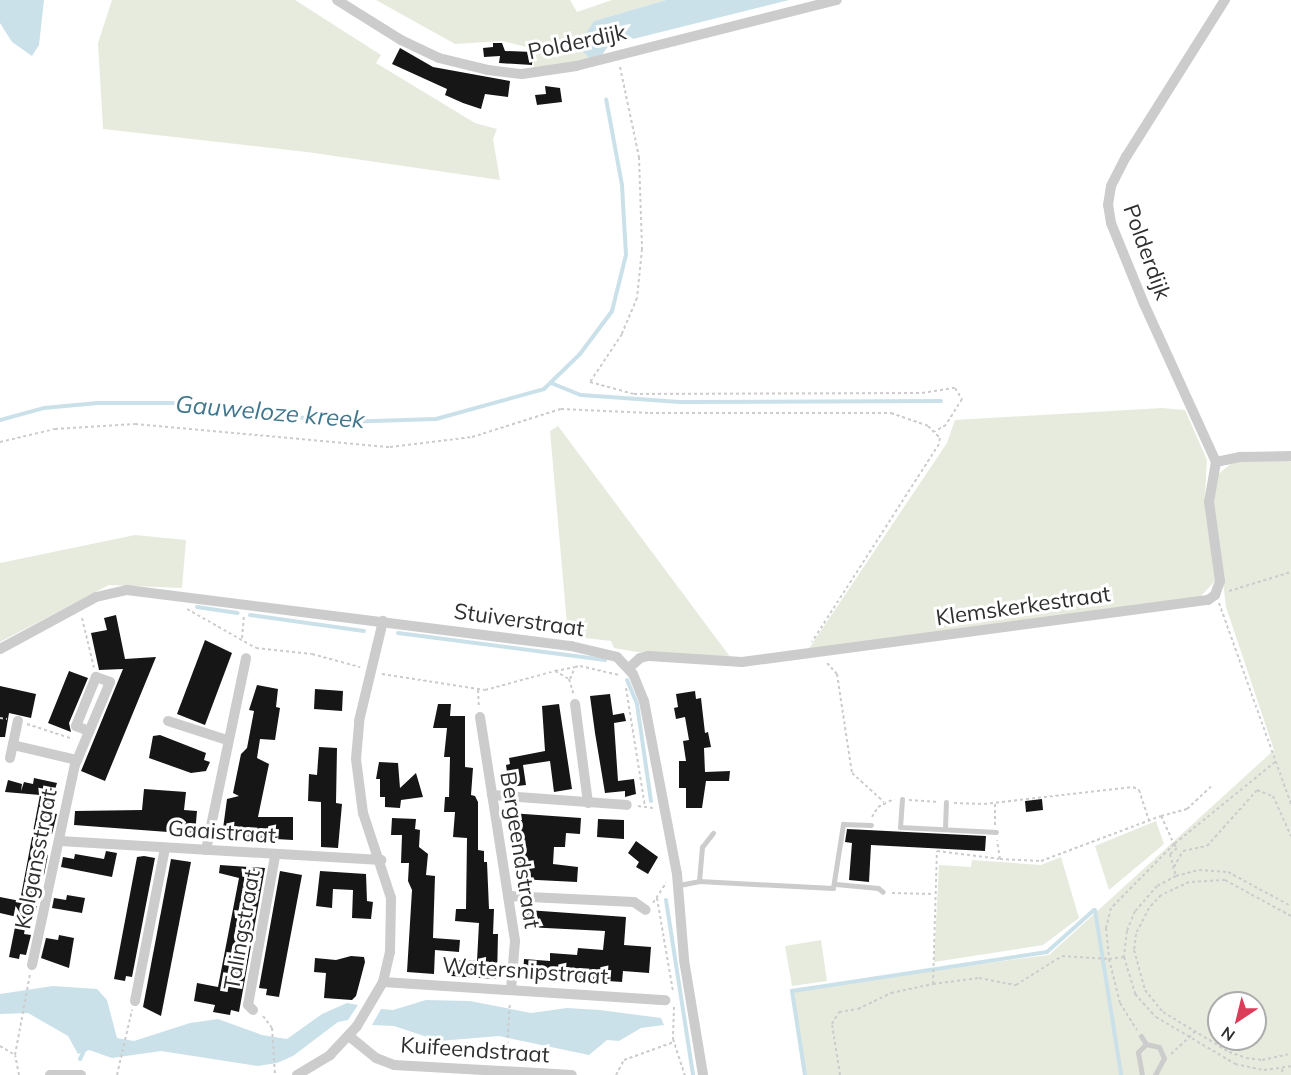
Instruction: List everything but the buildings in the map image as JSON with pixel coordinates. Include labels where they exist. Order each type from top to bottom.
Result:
[{"type":"street","name":"Polderdijk","points":[[337,0],[415,48],[488,70],[534,73],[617,55],[837,0]]},
{"type":"street","name":"Polderdijk","points":[[1216,462],[1144,304],[1111,223],[1108,205],[1111,186],[1126,157],[1225,0]]},
{"type":"street","points":[[1215,595],[1220,569],[1209,502],[1216,462],[1240,457],[1291,456]]},
{"type":"street","name":"Stuiverstraat","points":[[0,649],[108,592],[150,591],[603,651],[629,668]]},
{"type":"street","name":"Klemskerkestraat","points":[[629,668],[640,658],[649,656],[717,663],[804,654],[1202,601],[1215,595]]},
{"type":"street","points":[[297,1075],[330,1055],[349,1036],[382,982],[393,918],[381,860],[363,813],[356,759],[359,721],[383,621]]},
{"type":"street","points":[[206,850],[227,740],[246,658]]},
{"type":"street","points":[[629,668],[644,701],[679,885],[684,960],[702,1075]]},
{"type":"street","name":"Kolgansstraat","points":[[32,965],[77,760],[110,682],[96,677]]},
{"type":"street","points":[[575,704],[588,803]]},
{"type":"street","name":"Bergeendstraat","points":[[480,717],[515,941],[511,990]]},
{"type":"street","points":[[10,758],[18,721]]},
{"type":"street","points":[[168,721],[227,740]]},
{"type":"street","points":[[13,745],[77,760]]},
{"type":"street","points":[[492,795],[627,805]]},
{"type":"street","name":"Gaaistraat","points":[[60,841],[275,856],[381,860]]},
{"type":"street","points":[[135,1001],[165,848]]},
{"type":"street","name":"Talingstraat","points":[[253,1010],[248,1005],[275,856]]},
{"type":"street","points":[[508,896],[634,902],[646,910]]},
{"type":"street","name":"Watersnipstraat","points":[[382,982],[665,1000]]},
{"type":"street","name":"Kuifeendstraat","points":[[349,1036],[376,1058],[394,1065],[572,1075]]},
{"type":"street","points":[[50,1075],[81,1075]]},
{"type":"lane","points":[[902,800],[900,826],[996,832]]},
{"type":"lane","points":[[945,829],[946,802]]},
{"type":"lane","points":[[679,885],[699,881],[833,888],[836,884],[843,824],[871,825]]},
{"type":"lane","points":[[699,881],[702,847],[713,833]]},
{"type":"lane","points":[[836,884],[878,888],[883,892]]},
{"type":"lane","points":[[1141,1036],[1146,1044],[1159,1047],[1164,1058],[1155,1075]]},
{"type":"lane","points":[[1142,1075],[1137,1052],[1146,1044]]},
{"type":"path","points":[[617,55],[639,157],[642,249],[637,298],[622,334],[590,382],[634,394],[922,393],[955,388],[962,399],[946,424],[935,432]]},
{"type":"path","points":[[0,442],[55,429],[135,424],[390,447],[472,437],[561,409],[627,413],[891,413],[905,416],[935,432],[939,444],[804,654]]},
{"type":"path","points":[[1291,572],[1215,595],[1291,804]]},
{"type":"path","points":[[242,639],[245,602]]},
{"type":"path","points":[[178,604],[264,651],[312,654],[364,669]]},
{"type":"path","points":[[71,621],[90,611]]},
{"type":"path","points":[[81,615],[96,677]]},
{"type":"path","points":[[575,667],[570,679],[575,704]]},
{"type":"path","points":[[384,675],[478,690],[575,667],[600,669],[620,676],[626,689],[645,806]]},
{"type":"path","points":[[831,667],[837,674],[852,773],[884,802],[874,812],[871,825]]},
{"type":"path","points":[[620,676],[629,668]]},
{"type":"path","points":[[555,671],[570,679]]},
{"type":"path","points":[[478,690],[480,717]]},
{"type":"path","points":[[0,718],[18,721],[84,743]]},
{"type":"path","points":[[1141,1036],[1120,1003],[1108,959],[1106,928],[1111,908],[1174,844],[1275,762]]},
{"type":"path","points":[[933,984],[931,965],[937,851],[1000,859],[1041,861],[1149,820],[1187,809],[1213,785]]},
{"type":"path","points":[[1000,859],[995,803],[1133,787],[1140,790],[1149,820]]},
{"type":"path","points":[[1173,868],[1183,851],[1207,846],[1257,790],[1273,796],[1291,836]]},
{"type":"path","points":[[627,805],[653,808]]},
{"type":"path","points":[[1161,816],[1177,848],[1170,854],[1176,876]]},
{"type":"path","points":[[1291,906],[1228,872],[1198,870],[1176,876],[1157,886],[1135,911],[1127,931],[1124,957],[1129,979],[1140,1000],[1156,1017],[1191,1039],[1246,1068],[1282,1069],[1291,1066]]},
{"type":"path","points":[[1291,916],[1240,885],[1211,879],[1175,886],[1149,908],[1136,934],[1134,950],[1139,976],[1162,1012],[1246,1058],[1262,1060],[1291,1054]]},
{"type":"path","points":[[666,883],[657,898],[674,1002],[674,1042],[685,1075]]},
{"type":"path","points":[[883,892],[934,894]]},
{"type":"path","points":[[840,1075],[832,1024],[834,1015],[891,993],[933,984],[979,978],[1016,986],[1062,956],[1098,960],[1124,957]]},
{"type":"path","points":[[19,1075],[15,1055],[29,984]]},
{"type":"path","points":[[117,1075],[135,1001]]},
{"type":"path","points":[[505,1071],[510,1004]]},
{"type":"path","points":[[253,1010],[266,1019],[273,1037],[275,1075]]},
{"type":"path","points":[[1164,1058],[1191,1039],[1195,1032]]},
{"type":"path","points":[[616,1075],[630,1056],[674,1042]]},
{"type":"path","points":[[0,1046],[15,1055]]},
{"type":"path","points":[[1282,1069],[1283,1075]]},
{"type":"shaded area","points":[[112,0],[295,0],[381,55],[376,63],[475,123],[497,129],[493,139],[500,180],[307,152],[103,129],[98,43]]},
{"type":"shaded area","points":[[376,0],[570,0],[577,12],[612,0],[666,0],[594,21],[590,59],[534,69],[534,49],[503,41],[455,44]]},
{"type":"shaded area","points":[[1162,408],[1185,410],[1207,460],[1205,497],[1216,580],[1200,597],[808,650],[947,443],[955,420]]},
{"type":"shaded area","points":[[558,426],[731,658],[637,652],[614,648],[611,641],[568,636],[550,431]]},
{"type":"shaded area","points":[[1291,460],[1291,1075],[803,1075],[791,989],[1049,955],[1274,750],[1226,607],[1212,488],[1217,475],[1233,462]]},
{"type":"shaded area","points":[[135,535],[186,540],[182,588],[109,585],[0,642],[0,563]]},
{"type":"shaded area","points":[[1156,821],[1164,844],[1109,890],[1095,846]]},
{"type":"shaded area","points":[[1061,857],[1079,918],[1043,945],[934,962],[939,865],[971,867],[972,860],[1041,865]]},
{"type":"shaded area","points":[[821,940],[827,981],[792,986],[785,946]]},
{"type":"water","points":[[0,0],[44,0],[39,45],[32,56],[12,42],[0,23]]},
{"type":"water","points":[[666,0],[789,0],[609,45],[602,55],[590,59],[578,46],[594,21]]},
{"type":"water","points":[[53,986],[97,989],[107,1000],[117,1038],[134,1041],[190,1023],[218,1019],[262,1035],[287,1039],[322,1014],[347,1003],[358,1005],[348,1020],[338,1022],[293,1056],[277,1063],[258,1066],[161,1051],[112,1058],[89,1050],[78,1054],[68,1036],[28,1013],[0,1014],[0,994]]},
{"type":"water","points":[[426,1000],[470,1001],[531,1013],[567,1008],[600,1010],[661,1018],[664,1025],[641,1028],[619,1041],[607,1040],[589,1055],[499,1036],[439,1041],[394,1026],[372,1025],[381,1009],[393,1010]]},
{"type":"waterway","name":"Gauweloze kreek","points":[[0,420],[44,408],[98,403],[172,403],[341,422],[436,419],[544,389],[580,354],[612,311],[626,255],[622,185],[606,99]]},
{"type":"waterway","points":[[551,383],[581,395],[680,402],[941,401]]},
{"type":"waterway","points":[[197,607],[238,613]]},
{"type":"waterway","points":[[250,615],[364,631]]},
{"type":"waterway","points":[[398,633],[605,660]]},
{"type":"waterway","points":[[627,680],[637,704],[651,801]]},
{"type":"waterway","points":[[666,900],[693,1075]]},
{"type":"waterway","points":[[805,1075],[792,991],[1047,952],[1094,910]]},
{"type":"waterway","points":[[1095,910],[1121,1075]]},
{"type":"waterway","points":[[80,1059],[85,1049]]}]
